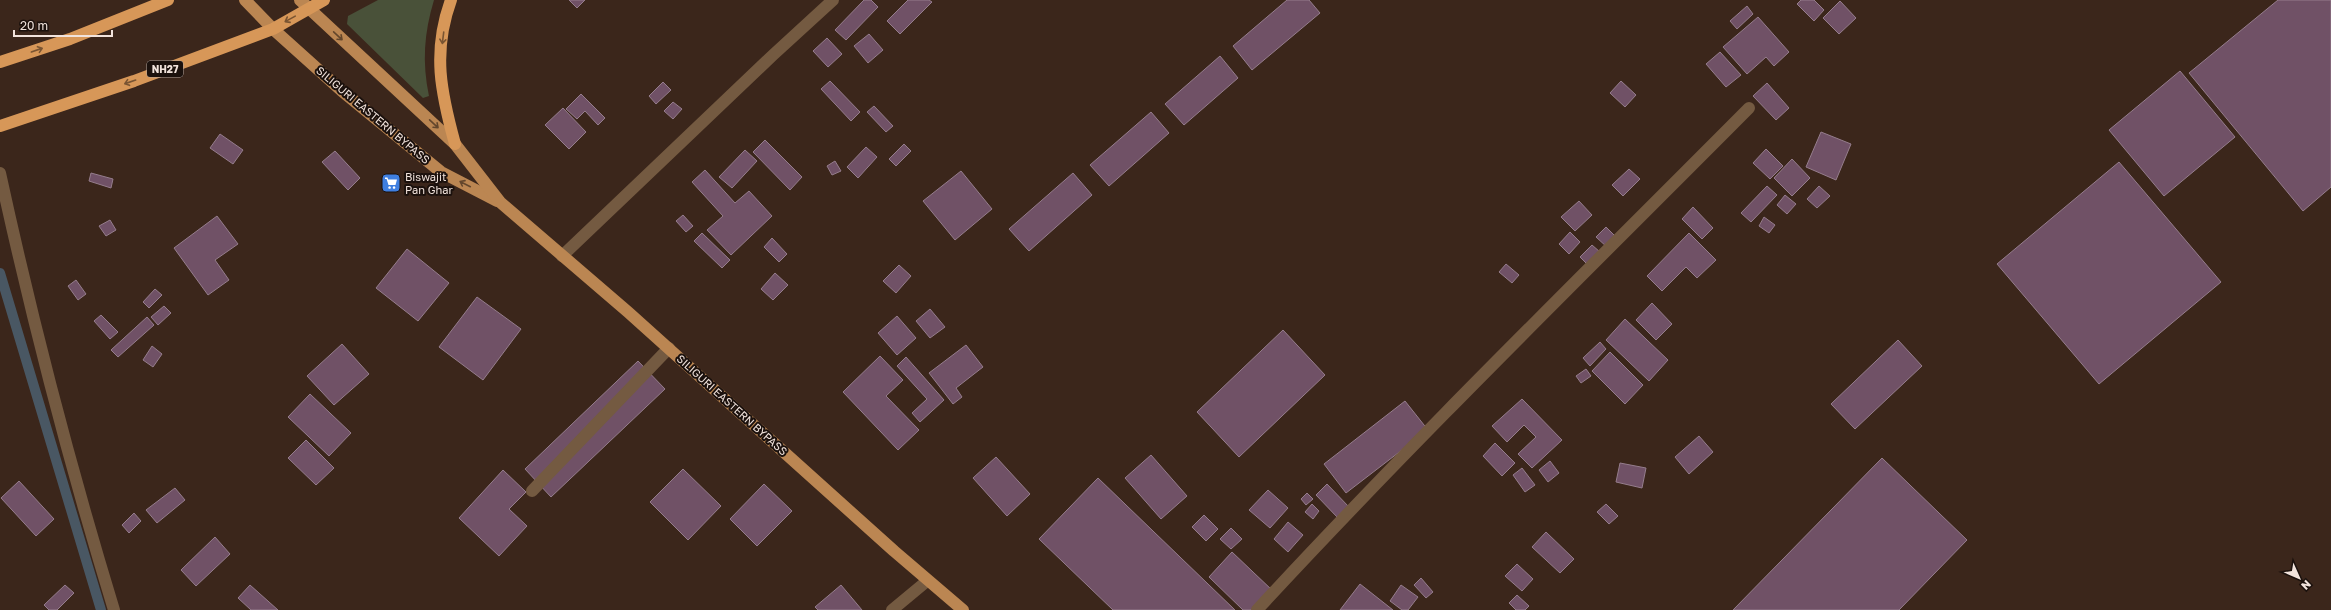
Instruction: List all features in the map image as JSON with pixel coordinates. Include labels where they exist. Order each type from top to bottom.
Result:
[{"type":"highway","points":[[0,62],[70,39],[168,0]]},
{"type":"highway","name":"NH27","points":[[0,126],[134,81],[273,29],[324,0]]},
{"type":"highway","points":[[451,0],[445,16],[439,69],[443,102],[455,144]]},
{"type":"main road","name":"SILIGURI EASTERN BYPASS","points":[[245,0],[273,29],[342,91],[441,172],[500,202]]},
{"type":"main road","name":"SILIGURI EASTERN BYPASS","points":[[300,0],[455,144],[500,202],[669,348],[927,581],[963,610]]},
{"type":"street","points":[[562,256],[773,55],[833,0]]},
{"type":"street","points":[[1257,610],[1534,324],[1749,108]]},
{"type":"street","points":[[0,173],[17,251],[94,546],[114,610]]},
{"type":"street","points":[[532,491],[669,348]]},
{"type":"street","points":[[892,610],[927,581]]},
{"type":"green space","points":[[378,0],[434,0],[428,24],[425,48],[425,71],[429,96],[423,98],[347,24],[348,16]]},
{"type":"building","points":[[569,0],[585,0],[577,8]]},
{"type":"building","points":[[864,0],[871,0],[878,7],[846,40],[835,30]]},
{"type":"building","points":[[908,0],[929,0],[932,2],[900,34],[887,21]]},
{"type":"building","points":[[1287,0],[1309,0],[1320,13],[1252,70],[1233,46]]},
{"type":"building","points":[[1801,0],[1814,0],[1824,10],[1814,21],[1797,4]]},
{"type":"building","points":[[2278,0],[2331,0],[2331,187],[2303,211],[2189,73]]},
{"type":"building","points":[[1840,1],[1856,18],[1839,34],[1823,18]]},
{"type":"building","points":[[1747,6],[1753,14],[1737,29],[1730,21]]},
{"type":"building","points":[[1758,17],[1789,52],[1774,66],[1766,57],[1747,74],[1723,47]]},
{"type":"building","points":[[869,34],[883,50],[868,63],[854,46]]},
{"type":"building","points":[[827,38],[842,54],[828,67],[813,51]]},
{"type":"building","points":[[1720,52],[1741,75],[1726,87],[1706,64]]},
{"type":"building","points":[[1220,56],[1238,78],[1184,125],[1165,104]]},
{"type":"building","points":[[2180,71],[2235,137],[2164,196],[2109,130]]},
{"type":"building","points":[[830,81],[860,112],[851,121],[821,89]]},
{"type":"building","points":[[1621,81],[1636,95],[1625,107],[1610,93]]},
{"type":"building","points":[[663,82],[671,90],[656,104],[649,96]]},
{"type":"building","points":[[1767,83],[1789,108],[1776,120],[1753,96]]},
{"type":"building","points":[[581,94],[605,118],[598,125],[585,111],[577,119],[566,109]]},
{"type":"building","points":[[673,102],[682,109],[673,119],[664,111]]},
{"type":"building","points":[[874,106],[893,126],[886,132],[867,112]]},
{"type":"building","points":[[563,108],[586,132],[569,149],[545,125]]},
{"type":"building","points":[[1151,112],[1169,133],[1109,186],[1090,165]]},
{"type":"building","points":[[1821,132],[1851,144],[1836,180],[1806,167]]},
{"type":"building","points":[[220,134],[243,150],[233,164],[210,148]]},
{"type":"building","points":[[765,140],[802,177],[790,190],[753,152]]},
{"type":"building","points":[[904,144],[911,151],[896,166],[889,159]]},
{"type":"building","points":[[866,147],[877,157],[858,178],[847,167]]},
{"type":"building","points":[[1766,149],[1783,166],[1770,179],[1753,163]]},
{"type":"building","points":[[745,150],[757,161],[732,188],[719,177]]},
{"type":"building","points":[[335,151],[360,178],[348,190],[322,162]]},
{"type":"building","points":[[1792,159],[1810,178],[1792,196],[1774,178]]},
{"type":"building","points":[[835,161],[841,171],[832,175],[827,166]]},
{"type":"building","points":[[2119,162],[2221,282],[2099,384],[1997,264]]},
{"type":"building","points":[[1629,169],[1640,179],[1623,196],[1612,185]]},
{"type":"building","points":[[705,170],[735,203],[749,191],[772,216],[731,255],[707,230],[723,216],[692,182]]},
{"type":"building","points":[[961,171],[992,209],[955,240],[923,201]]},
{"type":"building","points":[[91,173],[113,179],[111,188],[89,181]]},
{"type":"building","points":[[1073,173],[1092,195],[1029,251],[1009,229]]},
{"type":"building","points":[[1767,186],[1777,195],[1751,222],[1741,213]]},
{"type":"building","points":[[1819,186],[1830,196],[1817,208],[1807,199]]},
{"type":"building","points":[[1785,195],[1796,204],[1787,214],[1777,205]]},
{"type":"building","points":[[1579,201],[1592,215],[1575,231],[1561,217]]},
{"type":"building","points":[[1693,207],[1713,228],[1702,239],[1682,219]]},
{"type":"building","points":[[683,215],[693,226],[686,232],[676,221]]},
{"type":"building","points":[[217,216],[238,244],[215,260],[229,280],[208,295],[174,248]]},
{"type":"building","points":[[1764,217],[1775,225],[1769,233],[1759,226]]},
{"type":"building","points":[[110,220],[116,230],[106,236],[99,226]]},
{"type":"building","points":[[1606,227],[1618,239],[1608,248],[1596,237]]},
{"type":"building","points":[[1570,232],[1580,242],[1569,254],[1559,244]]},
{"type":"building","points":[[702,233],[730,260],[722,268],[694,241]]},
{"type":"building","points":[[1689,233],[1716,260],[1697,278],[1686,267],[1662,291],[1647,276]]},
{"type":"building","points":[[772,238],[787,254],[779,262],[764,247]]},
{"type":"building","points":[[1592,245],[1600,252],[1588,265],[1580,257]]},
{"type":"building","points":[[407,249],[449,283],[418,321],[376,288]]},
{"type":"building","points":[[1506,264],[1519,275],[1512,283],[1499,272]]},
{"type":"building","points":[[899,265],[911,276],[896,293],[883,281]]},
{"type":"building","points":[[775,273],[788,285],[773,300],[761,289]]},
{"type":"building","points":[[76,280],[86,294],[78,300],[68,286]]},
{"type":"building","points":[[155,289],[162,295],[149,308],[143,302]]},
{"type":"building","points":[[477,297],[521,329],[483,380],[439,347]]},
{"type":"building","points":[[1652,303],[1672,324],[1656,340],[1636,320]]},
{"type":"building","points":[[164,306],[171,313],[158,325],[151,317]]},
{"type":"building","points":[[930,309],[945,327],[930,338],[916,321]]},
{"type":"building","points":[[101,315],[118,332],[110,339],[94,321]]},
{"type":"building","points":[[897,316],[916,338],[897,355],[878,333]]},
{"type":"building","points":[[147,317],[154,325],[118,357],[111,350]]},
{"type":"building","points":[[1625,319],[1668,360],[1649,381],[1606,340]]},
{"type":"building","points":[[1283,330],[1325,375],[1239,457],[1197,412]]},
{"type":"building","points":[[1898,340],[1922,366],[1855,429],[1831,404]]},
{"type":"building","points":[[1600,342],[1606,349],[1590,366],[1583,358]]},
{"type":"building","points":[[342,344],[369,374],[334,405],[307,376]]},
{"type":"building","points":[[966,345],[983,367],[956,388],[962,397],[953,404],[929,373]]},
{"type":"building","points":[[152,346],[162,354],[153,367],[143,360]]},
{"type":"building","points":[[1610,352],[1643,385],[1625,404],[1592,371]]},
{"type":"building","points":[[880,356],[903,380],[886,396],[919,430],[898,450],[843,392]]},
{"type":"building","points":[[906,357],[944,400],[920,422],[912,413],[927,399],[897,366]]},
{"type":"building","points":[[638,361],[665,389],[551,497],[525,469]]},
{"type":"building","points":[[1586,369],[1591,376],[1581,383],[1576,376]]},
{"type":"building","points":[[310,394],[351,433],[329,456],[288,417]]},
{"type":"building","points":[[1522,399],[1562,440],[1532,468],[1518,454],[1536,437],[1524,425],[1507,442],[1492,426]]},
{"type":"building","points":[[1405,401],[1428,430],[1346,493],[1324,464]]},
{"type":"building","points":[[1699,436],[1713,452],[1689,474],[1675,457]]},
{"type":"building","points":[[306,440],[334,468],[316,485],[288,458]]},
{"type":"building","points":[[1495,443],[1515,463],[1502,476],[1483,456]]},
{"type":"building","points":[[1151,455],[1187,496],[1161,519],[1125,478]]},
{"type":"building","points":[[996,457],[1030,494],[1007,516],[973,478]]},
{"type":"building","points":[[1882,458],[1967,540],[1899,610],[1733,610]]},
{"type":"building","points":[[1550,461],[1559,473],[1548,482],[1539,470]]},
{"type":"building","points":[[1620,463],[1646,468],[1642,488],[1616,482]]},
{"type":"building","points":[[1522,468],[1535,485],[1525,492],[1513,475]]},
{"type":"building","points":[[683,469],[721,506],[688,540],[650,502]]},
{"type":"building","points":[[503,470],[526,492],[509,509],[527,526],[499,556],[459,518]]},
{"type":"building","points":[[1098,478],[1235,610],[1113,610],[1039,539]]},
{"type":"building","points":[[19,481],[54,519],[36,536],[1,498]]},
{"type":"building","points":[[764,484],[792,511],[757,546],[730,519]]},
{"type":"building","points":[[1327,484],[1349,507],[1338,518],[1316,495]]},
{"type":"building","points":[[175,488],[185,500],[157,523],[146,510]]},
{"type":"building","points":[[1268,490],[1288,508],[1270,528],[1249,510]]},
{"type":"building","points":[[1307,493],[1313,499],[1306,505],[1301,499]]},
{"type":"building","points":[[1312,504],[1319,511],[1313,519],[1305,512]]},
{"type":"building","points":[[1606,504],[1618,516],[1609,524],[1597,512]]},
{"type":"building","points":[[134,513],[141,521],[129,533],[122,525]]},
{"type":"building","points":[[1204,515],[1218,529],[1206,541],[1192,527]]},
{"type":"building","points":[[1288,522],[1303,535],[1288,552],[1274,539]]},
{"type":"building","points":[[1231,528],[1242,539],[1231,549],[1220,539]]},
{"type":"building","points":[[1546,532],[1574,559],[1560,573],[1532,547]]},
{"type":"building","points":[[215,537],[230,554],[196,586],[181,570]]},
{"type":"building","points":[[1232,552],[1273,591],[1254,610],[1243,610],[1209,577]]},
{"type":"building","points":[[1517,564],[1533,579],[1522,591],[1505,576]]},
{"type":"building","points":[[1421,578],[1433,592],[1426,598],[1414,585]]},
{"type":"building","points":[[1360,584],[1393,610],[1340,610]]},
{"type":"building","points":[[65,585],[74,593],[57,610],[49,610],[44,605]]},
{"type":"building","points":[[250,585],[278,610],[251,610],[238,598]]},
{"type":"building","points":[[841,585],[862,610],[818,610],[815,607]]},
{"type":"building","points":[[1401,585],[1418,597],[1408,610],[1402,610],[1390,601]]},
{"type":"building","points":[[1517,595],[1529,606],[1525,610],[1516,610],[1509,603]]},
{"type":"waterway","points":[[0,273],[101,610]]},
{"type":"place","name":"Biswajit Pan Ghar","points":[[391,183]]}]
